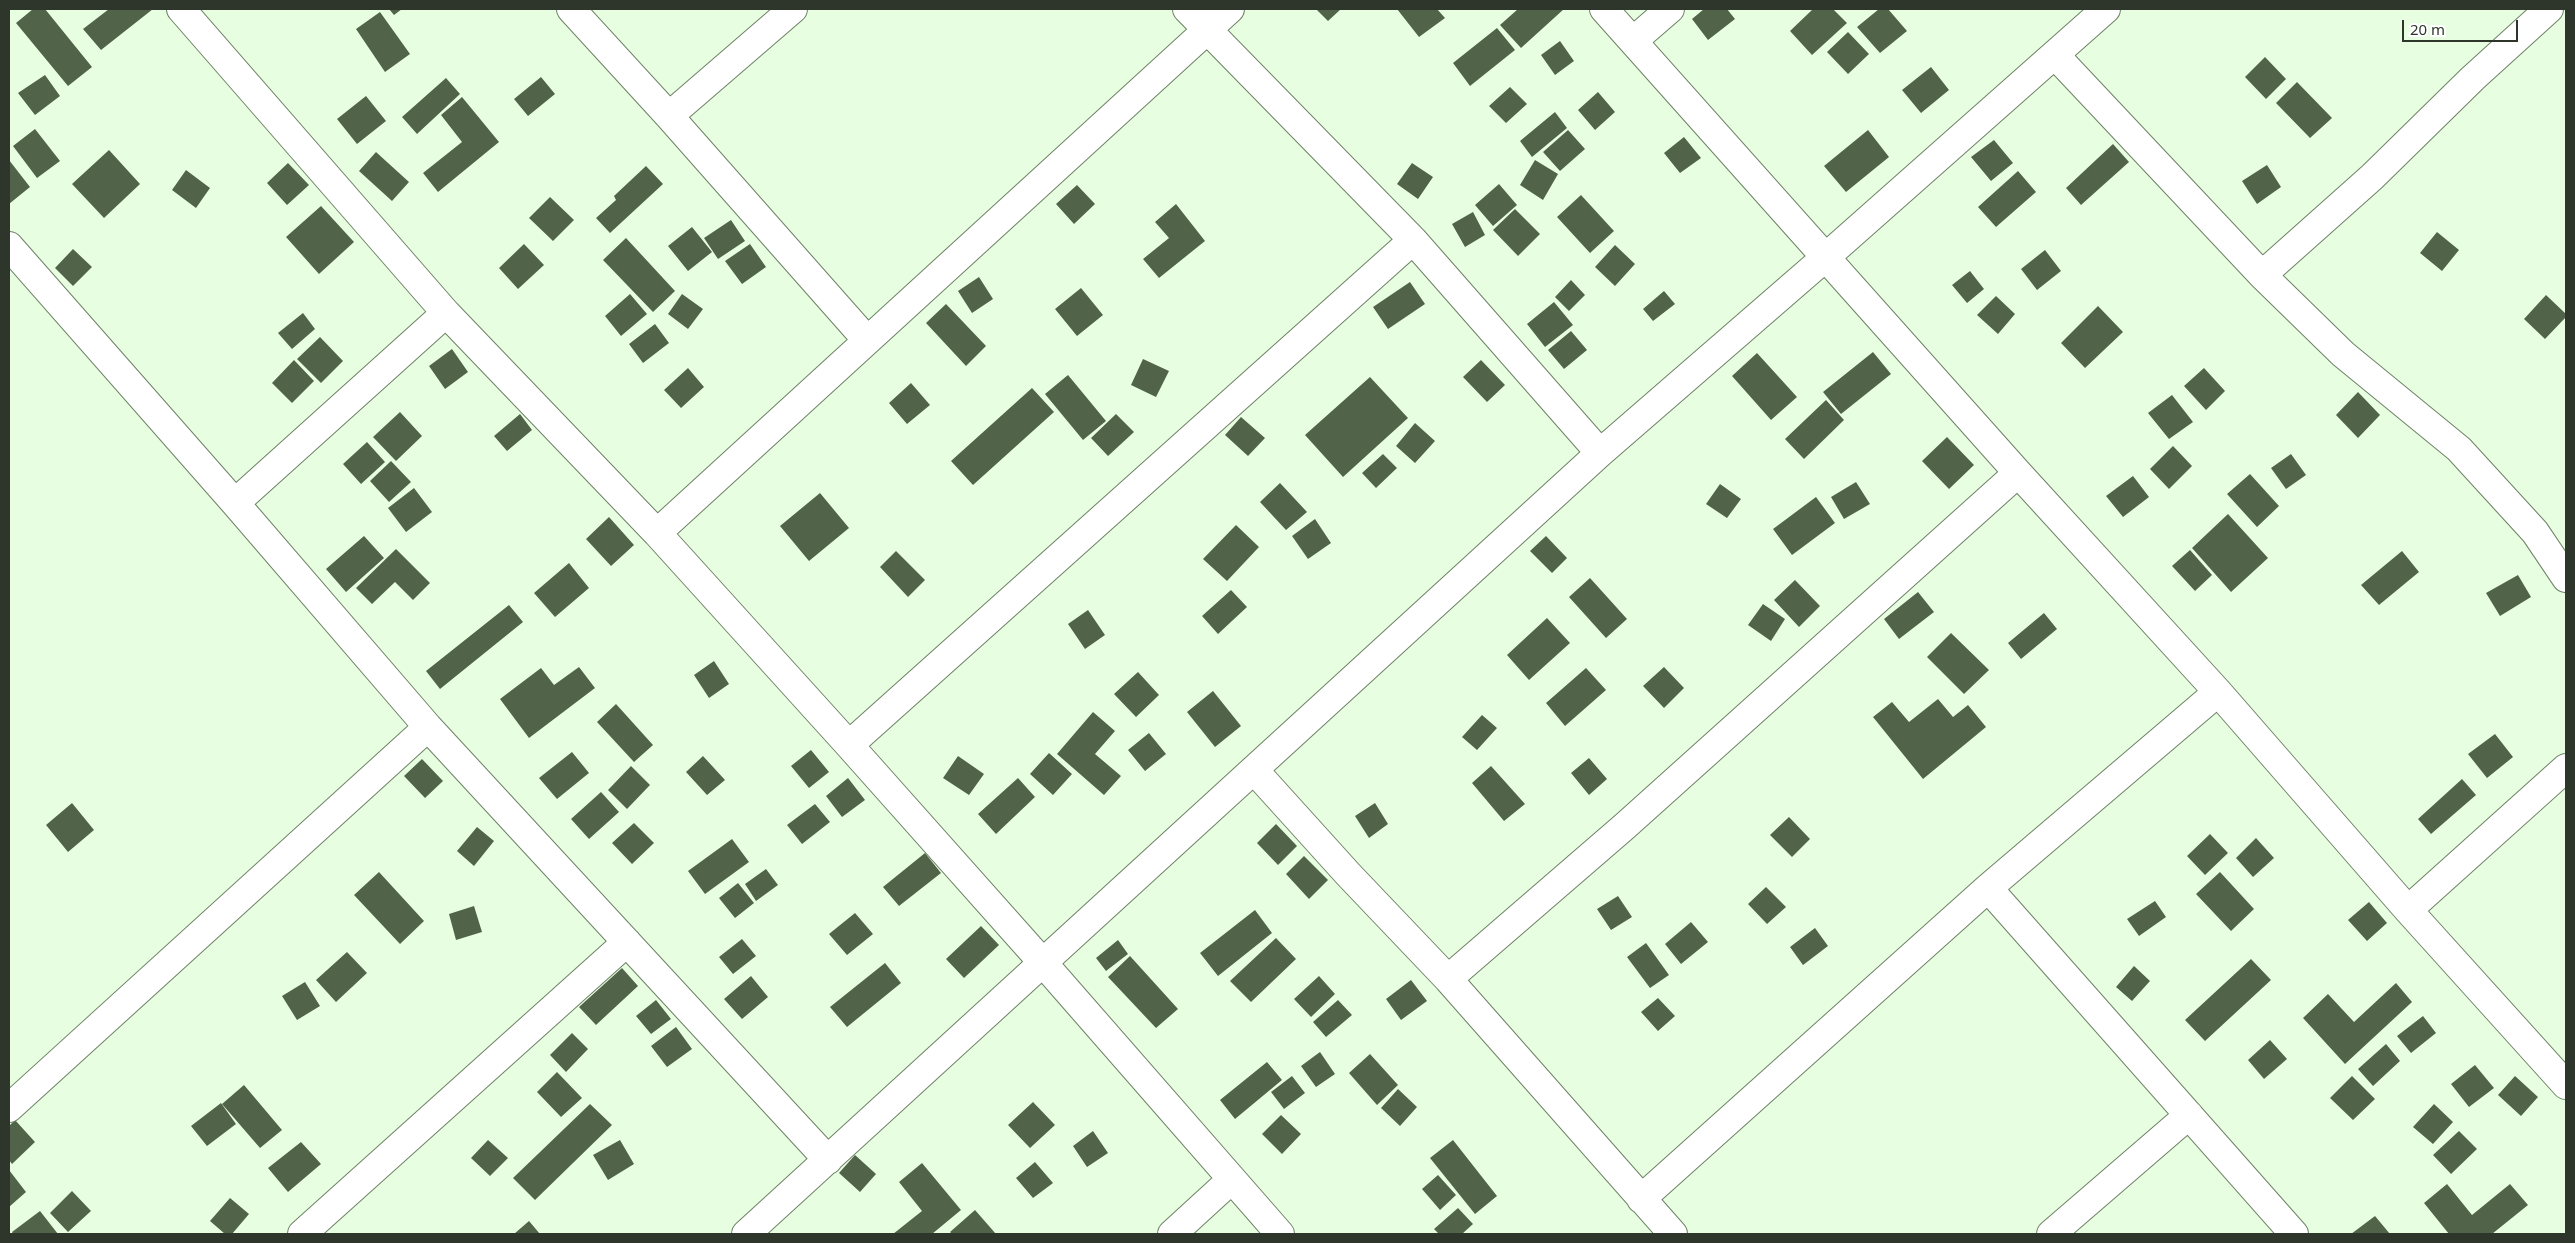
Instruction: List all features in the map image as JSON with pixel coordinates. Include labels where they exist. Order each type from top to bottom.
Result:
[{"type":"street","points":[[181,9],[446,313],[657,533],[849,745],[1280,1234]]},
{"type":"street","points":[[571,9],[670,116],[866,339]]},
{"type":"street","points":[[670,116],[793,9]]},
{"type":"street","points":[[1187,9],[1413,240],[1600,453]]},
{"type":"street","points":[[657,533],[866,339],[1230,9]]},
{"type":"street","points":[[1604,9],[1827,256],[2018,473],[2218,692],[2408,910],[2566,1085]]},
{"type":"street","points":[[1633,41],[1670,9]]},
{"type":"street","points":[[746,1234],[1044,964],[1600,453],[1827,256],[2106,9]]},
{"type":"street","points":[[2262,275],[2372,177],[2473,78],[2549,9]]},
{"type":"street","points":[[2055,55],[2262,275],[2343,354],[2459,449],[2535,532],[2566,578]]},
{"type":"street","points":[[849,745],[1413,240]]},
{"type":"street","points":[[9,246],[235,503],[428,727],[828,1160]]},
{"type":"street","points":[[235,503],[446,313]]},
{"type":"street","points":[[1448,979],[1632,820],[2018,473]]},
{"type":"street","points":[[1641,1199],[1988,888],[2218,692]]},
{"type":"street","points":[[9,1108],[428,727]]},
{"type":"street","points":[[2408,910],[2566,768]]},
{"type":"street","points":[[1254,770],[1348,874],[1448,979],[1673,1234]]},
{"type":"street","points":[[1988,888],[2294,1234]]},
{"type":"street","points":[[302,1234],[627,942]]},
{"type":"street","points":[[2051,1234],[2189,1115]]},
{"type":"street","points":[[1172,1234],[1231,1180]]},
{"type":"building","points":[[33,9],[45,9],[92,67],[68,86],[16,23]]},
{"type":"building","points":[[109,9],[153,9],[101,50],[83,29]]},
{"type":"building","points":[[389,9],[402,9],[394,15]]},
{"type":"building","points":[[1316,9],[1341,9],[1328,21]]},
{"type":"building","points":[[1397,9],[1437,9],[1445,18],[1419,37]]},
{"type":"building","points":[[1518,9],[1564,9],[1521,48],[1500,25]]},
{"type":"building","points":[[1704,9],[1727,9],[1735,19],[1708,40],[1692,19]]},
{"type":"building","points":[[1813,9],[1833,9],[1847,23],[1812,55],[1790,31]]},
{"type":"building","points":[[1879,9],[1888,9],[1907,31],[1880,53],[1857,27]]},
{"type":"building","points":[[380,12],[410,54],[385,72],[356,29]]},
{"type":"building","points":[[1497,28],[1515,50],[1470,86],[1453,63]]},
{"type":"building","points":[[1848,32],[1869,54],[1848,74],[1827,52]]},
{"type":"building","points":[[1560,41],[1574,61],[1555,75],[1541,55]]},
{"type":"building","points":[[2265,57],[2286,79],[2266,99],[2245,77]]},
{"type":"building","points":[[1931,67],[1949,90],[1921,113],[1902,90]]},
{"type":"building","points":[[45,75],[60,96],[35,115],[18,93]]},
{"type":"building","points":[[541,77],[555,94],[528,116],[514,99]]},
{"type":"building","points":[[446,78],[460,94],[417,134],[402,117]]},
{"type":"building","points":[[2297,82],[2332,118],[2310,138],[2276,103]]},
{"type":"building","points":[[1510,87],[1527,104],[1506,123],[1489,106]]},
{"type":"building","points":[[1598,92],[1615,112],[1595,130],[1578,110]]},
{"type":"building","points":[[366,96],[386,121],[357,144],[337,119]]},
{"type":"building","points":[[462,97],[499,142],[438,192],[423,173],[462,142],[441,115]]},
{"type":"building","points":[[1555,112],[1567,128],[1532,157],[1520,141]]},
{"type":"building","points":[[35,129],[60,161],[37,178],[13,146]]},
{"type":"building","points":[[1568,130],[1585,149],[1560,171],[1543,152]]},
{"type":"building","points":[[1868,130],[1889,157],[1846,192],[1824,166]]},
{"type":"building","points":[[1684,137],[1701,158],[1680,173],[1664,153]]},
{"type":"building","points":[[1994,140],[2013,163],[1991,181],[1971,157]]},
{"type":"building","points":[[2113,144],[2129,162],[2081,205],[2066,188]]},
{"type":"building","points":[[109,150],[140,184],[104,218],[72,184]]},
{"type":"building","points":[[376,152],[409,182],[392,201],[359,171]]},
{"type":"building","points":[[9,160],[30,187],[9,204]]},
{"type":"building","points":[[1535,160],[1558,174],[1543,200],[1520,185]]},
{"type":"building","points":[[288,163],[309,185],[287,205],[267,183]]},
{"type":"building","points":[[1412,163],[1433,177],[1418,199],[1397,184]]},
{"type":"building","points":[[2267,165],[2281,187],[2257,204],[2242,181]]},
{"type":"building","points":[[646,166],[663,184],[610,233],[596,218],[616,200],[614,196]]},
{"type":"building","points":[[186,170],[210,188],[196,208],[172,190]]},
{"type":"building","points":[[2018,171],[2036,192],[1996,227],[1978,207]]},
{"type":"building","points":[[1499,184],[1517,205],[1493,226],[1475,205]]},
{"type":"building","points":[[1077,185],[1095,204],[1074,224],[1056,204]]},
{"type":"building","points":[[1581,195],[1614,231],[1590,253],[1557,217]]},
{"type":"building","points":[[550,197],[574,220],[553,241],[529,218]]},
{"type":"building","points":[[1176,204],[1205,241],[1159,278],[1143,259],[1169,238],[1155,222]]},
{"type":"building","points":[[321,206],[354,242],[319,274],[286,237]]},
{"type":"building","points":[[1515,209],[1540,234],[1518,256],[1493,230]]},
{"type":"building","points":[[1473,212],[1485,235],[1465,247],[1452,224]]},
{"type":"building","points":[[731,220],[745,241],[718,259],[704,238]]},
{"type":"building","points":[[692,227],[712,252],[688,271],[668,246]]},
{"type":"building","points":[[2437,232],[2459,250],[2442,271],[2420,253]]},
{"type":"building","points":[[626,238],[675,291],[653,312],[603,260]]},
{"type":"building","points":[[524,244],[544,265],[518,289],[499,268]]},
{"type":"building","points":[[750,244],[766,267],[742,284],[725,261]]},
{"type":"building","points":[[1615,245],[1635,264],[1615,286],[1595,267]]},
{"type":"building","points":[[73,249],[92,267],[73,286],[55,268]]},
{"type":"building","points":[[2045,250],[2061,271],[2037,290],[2021,269]]},
{"type":"building","points":[[1970,271],[1984,289],[1967,303],[1952,285]]},
{"type":"building","points":[[979,277],[993,299],[972,313],[958,291]]},
{"type":"building","points":[[1571,280],[1585,295],[1569,311],[1555,297]]},
{"type":"building","points":[[1410,282],[1425,304],[1388,329],[1373,307]]},
{"type":"building","points":[[1081,288],[1103,315],[1077,336],[1055,309]]},
{"type":"building","points":[[1664,291],[1675,304],[1653,321],[1643,309]]},
{"type":"building","points":[[630,294],[647,314],[621,336],[605,316]]},
{"type":"building","points":[[682,294],[703,309],[688,329],[668,314]]},
{"type":"building","points":[[2546,295],[2566,314],[2566,317],[2545,339],[2524,319]]},
{"type":"building","points":[[1996,296],[2015,314],[1998,334],[1977,315]]},
{"type":"building","points":[[1554,302],[1573,325],[1545,347],[1527,324]]},
{"type":"building","points":[[946,304],[986,346],[966,366],[926,323]]},
{"type":"building","points":[[2098,306],[2123,332],[2085,368],[2061,343]]},
{"type":"building","points":[[303,313],[315,329],[292,349],[278,333]]},
{"type":"building","points":[[655,324],[669,343],[643,363],[629,344]]},
{"type":"building","points":[[1571,331],[1587,350],[1564,369],[1548,350]]},
{"type":"building","points":[[320,337],[343,361],[321,383],[297,359]]},
{"type":"building","points":[[452,349],[468,372],[445,389],[429,366]]},
{"type":"building","points":[[1873,352],[1891,374],[1841,414],[1823,392]]},
{"type":"building","points":[[1757,353],[1797,397],[1771,420],[1732,376]]},
{"type":"building","points":[[1143,359],[1169,371],[1156,397],[1131,385]]},
{"type":"building","points":[[294,360],[314,381],[292,403],[272,383]]},
{"type":"building","points":[[1481,360],[1505,385],[1487,402],[1463,377]]},
{"type":"building","points":[[688,368],[704,387],[681,408],[664,390]]},
{"type":"building","points":[[2204,368],[2225,391],[2206,410],[2184,386]]},
{"type":"building","points":[[1068,375],[1106,421],[1083,440],[1045,394]]},
{"type":"building","points":[[1370,377],[1408,418],[1343,477],[1305,435]]},
{"type":"building","points":[[911,383],[930,405],[907,424],[889,403]]},
{"type":"building","points":[[1032,388],[1054,412],[973,485],[951,461]]},
{"type":"building","points":[[2358,392],[2380,415],[2358,438],[2336,415]]},
{"type":"building","points":[[2172,395],[2193,422],[2169,439],[2148,413]]},
{"type":"building","points":[[1826,400],[1844,420],[1804,459],[1785,439]]},
{"type":"building","points":[[400,412],[422,436],[396,461],[373,437]]},
{"type":"building","points":[[520,414],[532,430],[507,451],[494,436]]},
{"type":"building","points":[[1116,414],[1134,432],[1108,456],[1091,438]]},
{"type":"building","points":[[1241,417],[1265,438],[1248,456],[1225,435]]},
{"type":"building","points":[[1415,423],[1435,441],[1415,463],[1396,446]]},
{"type":"building","points":[[1947,437],[1974,465],[1949,489],[1922,461]]},
{"type":"building","points":[[367,442],[385,462],[361,484],[343,464]]},
{"type":"building","points":[[2173,446],[2192,466],[2169,489],[2150,469]]},
{"type":"building","points":[[1383,454],[1397,468],[1376,488],[1362,473]]},
{"type":"building","points":[[2291,454],[2306,475],[2286,489],[2271,468]]},
{"type":"building","points":[[391,461],[411,482],[389,502],[370,481]]},
{"type":"building","points":[[2250,474],[2279,506],[2257,527],[2227,494]]},
{"type":"building","points":[[2133,476],[2149,497],[2123,517],[2106,496]]},
{"type":"building","points":[[1856,482],[1870,504],[1844,519],[1831,497]]},
{"type":"building","points":[[1280,483],[1307,512],[1286,530],[1260,502]]},
{"type":"building","points":[[1720,484],[1741,499],[1727,518],[1706,504]]},
{"type":"building","points":[[414,488],[432,512],[406,532],[388,508]]},
{"type":"building","points":[[820,493],[849,528],[809,561],[780,526]]},
{"type":"building","points":[[1816,497],[1835,523],[1792,555],[1773,529]]},
{"type":"building","points":[[2228,514],[2268,558],[2231,592],[2192,548]]},
{"type":"building","points":[[609,517],[634,545],[611,566],[586,539]]},
{"type":"building","points":[[1315,519],[1331,543],[1308,559],[1292,536]]},
{"type":"building","points":[[1236,525],[1259,547],[1227,581],[1203,559]]},
{"type":"building","points":[[364,536],[384,558],[346,592],[326,569]]},
{"type":"building","points":[[1546,536],[1567,558],[1552,573],[1530,551]]},
{"type":"building","points":[[396,549],[430,583],[413,600],[395,582],[372,604],[356,588]]},
{"type":"building","points":[[2190,550],[2212,575],[2195,591],[2172,566]]},
{"type":"building","points":[[896,551],[925,580],[908,597],[880,567]]},
{"type":"building","points":[[2402,551],[2419,572],[2379,605],[2361,585]]},
{"type":"building","points":[[569,563],[589,588],[555,617],[534,593]]},
{"type":"building","points":[[2518,575],[2531,597],[2500,616],[2486,593]]},
{"type":"building","points":[[1590,578],[1627,619],[1606,638],[1569,597]]},
{"type":"building","points":[[1795,580],[1820,606],[1799,627],[1774,600]]},
{"type":"building","points":[[1231,590],[1247,607],[1218,634],[1202,616]]},
{"type":"building","points":[[1918,592],[1934,612],[1899,639],[1884,619]]},
{"type":"building","points":[[1763,604],[1785,619],[1771,641],[1748,625]]},
{"type":"building","points":[[509,605],[523,622],[440,689],[426,671]]},
{"type":"building","points":[[1088,610],[1105,635],[1085,649],[1068,624]]},
{"type":"building","points":[[2044,613],[2057,629],[2021,659],[2008,643]]},
{"type":"building","points":[[1547,618],[1570,643],[1529,680],[1507,655]]},
{"type":"building","points":[[1951,633],[1989,670],[1964,694],[1927,657]]},
{"type":"building","points":[[714,661],[729,684],[709,698],[694,675]]},
{"type":"building","points":[[579,667],[595,688],[529,738],[500,699],[541,668],[554,685]]},
{"type":"building","points":[[1664,667],[1684,688],[1664,708],[1643,686]]},
{"type":"building","points":[[1586,668],[1606,690],[1565,726],[1546,703]]},
{"type":"building","points":[[1138,672],[1159,695],[1136,717],[1114,694]]},
{"type":"building","points":[[1213,691],[1241,726],[1215,747],[1187,712]]},
{"type":"building","points":[[1938,699],[1953,717],[1968,705],[1986,727],[1923,779],[1873,717],[1892,702],[1909,722]]},
{"type":"building","points":[[616,704],[653,745],[634,762],[597,722]]},
{"type":"building","points":[[1093,712],[1115,731],[1095,754],[1121,776],[1104,795],[1057,754]]},
{"type":"building","points":[[1482,715],[1497,728],[1477,750],[1462,737]]},
{"type":"building","points":[[1149,733],[1166,754],[1145,771],[1128,750]]},
{"type":"building","points":[[2495,734],[2513,757],[2487,778],[2468,754]]},
{"type":"building","points":[[811,750],[829,772],[809,788],[791,766]]},
{"type":"building","points":[[572,752],[589,773],[557,799],[539,778]]},
{"type":"building","points":[[1049,753],[1072,774],[1053,795],[1030,774]]},
{"type":"building","points":[[703,756],[725,780],[707,795],[686,772]]},
{"type":"building","points":[[958,756],[984,774],[969,795],[943,778]]},
{"type":"building","points":[[1589,758],[1607,779],[1589,795],[1571,773]]},
{"type":"building","points":[[422,759],[443,781],[425,798],[404,776]]},
{"type":"building","points":[[631,766],[650,785],[627,809],[608,790]]},
{"type":"building","points":[[1491,766],[1525,804],[1504,821],[1472,783]]},
{"type":"building","points":[[848,778],[865,800],[842,817],[826,796]]},
{"type":"building","points":[[1018,778],[1035,797],[996,834],[978,814]]},
{"type":"building","points":[[2462,779],[2476,795],[2431,834],[2418,819]]},
{"type":"building","points":[[601,792],[619,812],[589,839],[571,819]]},
{"type":"building","points":[[72,803],[94,830],[68,852],[46,825]]},
{"type":"building","points":[[1375,803],[1388,824],[1369,838],[1355,816]]},
{"type":"building","points":[[815,804],[830,822],[802,844],[787,825]]},
{"type":"building","points":[[1789,817],[1810,839],[1792,857],[1770,835]]},
{"type":"building","points":[[634,823],[654,843],[632,864],[612,843]]},
{"type":"building","points":[[1276,824],[1297,846],[1278,865],[1257,843]]},
{"type":"building","points":[[477,827],[494,841],[474,866],[457,851]]},
{"type":"building","points":[[2210,834],[2228,853],[2205,875],[2187,856]]},
{"type":"building","points":[[2256,838],[2274,858],[2253,877],[2236,858]]},
{"type":"building","points":[[732,839],[749,862],[705,894],[688,871]]},
{"type":"building","points":[[925,853],[941,873],[899,906],[883,887]]},
{"type":"building","points":[[1304,856],[1328,880],[1309,899],[1286,874]]},
{"type":"building","points":[[766,869],[778,885],[756,901],[745,884]]},
{"type":"building","points":[[379,872],[424,921],[400,944],[354,895]]},
{"type":"building","points":[[2220,872],[2254,909],[2231,931],[2196,894]]},
{"type":"building","points":[[738,883],[754,903],[735,918],[719,898]]},
{"type":"building","points":[[1766,887],[1786,907],[1767,924],[1748,904]]},
{"type":"building","points":[[1618,896],[1632,917],[1611,930],[1597,909]]},
{"type":"building","points":[[2155,901],[2166,917],[2139,936],[2127,919]]},
{"type":"building","points":[[2369,902],[2387,923],[2367,941],[2348,920]]},
{"type":"building","points":[[474,906],[482,932],[456,940],[449,914]]},
{"type":"building","points":[[1255,910],[1272,933],[1218,976],[1200,953]]},
{"type":"building","points":[[855,913],[873,934],[847,955],[829,934]]},
{"type":"building","points":[[1691,922],[1708,942],[1681,964],[1665,944]]},
{"type":"building","points":[[981,926],[999,945],[964,978],[946,959]]},
{"type":"building","points":[[1815,928],[1828,946],[1803,965],[1790,947]]},
{"type":"building","points":[[1276,938],[1296,959],[1251,1002],[1230,981]]},
{"type":"building","points":[[742,939],[756,956],[733,974],[719,957]]},
{"type":"building","points":[[1118,940],[1128,954],[1106,971],[1096,958]]},
{"type":"building","points":[[1646,943],[1669,975],[1650,988],[1627,957]]},
{"type":"building","points":[[347,952],[367,973],[336,1002],[316,980]]},
{"type":"building","points":[[1130,956],[1178,1009],[1156,1028],[1108,977]]},
{"type":"building","points":[[2251,959],[2271,980],[2205,1041],[2185,1020]]},
{"type":"building","points":[[885,963],[901,983],[847,1027],[830,1007]]},
{"type":"building","points":[[2134,966],[2150,981],[2132,1001],[2116,987]]},
{"type":"building","points":[[622,968],[638,986],[596,1025],[579,1007]]},
{"type":"building","points":[[751,976],[768,997],[742,1019],[724,999]]},
{"type":"building","points":[[1319,976],[1335,994],[1311,1017],[1294,999]]},
{"type":"building","points":[[1411,980],[1427,1001],[1401,1020],[1386,999]]},
{"type":"building","points":[[305,982],[320,1006],[297,1020],[282,996]]},
{"type":"building","points":[[2396,983],[2412,1002],[2345,1064],[2303,1018],[2328,994],[2354,1022]]},
{"type":"building","points":[[1658,998],[1675,1016],[1658,1031],[1641,1012]]},
{"type":"building","points":[[656,1000],[671,1019],[651,1034],[636,1016]]},
{"type":"building","points":[[1338,1000],[1352,1015],[1326,1037],[1313,1022]]},
{"type":"building","points":[[2423,1016],[2436,1033],[2411,1053],[2397,1036]]},
{"type":"building","points":[[676,1027],[692,1049],[667,1067],[651,1046]]},
{"type":"building","points":[[572,1033],[588,1049],[566,1072],[550,1055]]},
{"type":"building","points":[[2270,1040],[2287,1059],[2264,1079],[2248,1060]]},
{"type":"building","points":[[2386,1044],[2400,1061],[2373,1086],[2358,1069]]},
{"type":"building","points":[[1320,1052],[1335,1074],[1316,1087],[1301,1066]]},
{"type":"building","points":[[1370,1054],[1398,1085],[1377,1105],[1349,1073]]},
{"type":"building","points":[[1267,1062],[1282,1080],[1235,1119],[1220,1100]]},
{"type":"building","points":[[2475,1065],[2494,1088],[2469,1107],[2451,1084]]},
{"type":"building","points":[[557,1072],[582,1098],[561,1117],[537,1092]]},
{"type":"building","points":[[1292,1076],[1305,1093],[1284,1109],[1271,1092]]},
{"type":"building","points":[[2352,1076],[2375,1099],[2353,1120],[2330,1098]]},
{"type":"building","points":[[2515,1076],[2538,1097],[2521,1116],[2498,1095]]},
{"type":"building","points":[[244,1085],[282,1130],[260,1148],[222,1104]]},
{"type":"building","points":[[1398,1089],[1417,1107],[1400,1126],[1381,1108]]},
{"type":"building","points":[[1033,1102],[1055,1125],[1030,1148],[1008,1125]]},
{"type":"building","points":[[221,1103],[236,1124],[207,1146],[191,1126]]},
{"type":"building","points":[[590,1104],[612,1125],[535,1200],[513,1178]]},
{"type":"building","points":[[2434,1104],[2453,1122],[2433,1144],[2413,1127]]},
{"type":"building","points":[[1281,1115],[1301,1134],[1282,1154],[1262,1134]]},
{"type":"building","points":[[15,1120],[35,1142],[12,1164],[9,1160],[9,1126]]},
{"type":"building","points":[[1093,1131],[1108,1153],[1087,1167],[1073,1146]]},
{"type":"building","points":[[2459,1131],[2477,1149],[2451,1174],[2433,1155]]},
{"type":"building","points":[[488,1140],[508,1158],[490,1176],[471,1158]]},
{"type":"building","points":[[620,1140],[634,1164],[608,1180],[593,1155]]},
{"type":"building","points":[[1453,1140],[1497,1196],[1475,1214],[1430,1158]]},
{"type":"building","points":[[301,1142],[321,1164],[288,1192],[268,1168]]},
{"type":"building","points":[[855,1155],[876,1174],[860,1192],[839,1173]]},
{"type":"building","points":[[1035,1162],[1053,1183],[1033,1198],[1016,1178]]},
{"type":"building","points":[[922,1163],[961,1210],[932,1234],[893,1234],[922,1211],[899,1182]]},
{"type":"building","points":[[9,1170],[26,1192],[9,1207]]},
{"type":"building","points":[[1438,1175],[1456,1195],[1440,1210],[1422,1189]]},
{"type":"building","points":[[2447,1184],[2472,1215],[2510,1184],[2528,1205],[2492,1234],[2449,1234],[2424,1203]]},
{"type":"building","points":[[72,1191],[91,1211],[68,1232],[50,1213]]},
{"type":"building","points":[[230,1198],[249,1214],[232,1234],[225,1234],[210,1221]]},
{"type":"building","points":[[1458,1208],[1473,1224],[1462,1234],[1439,1234],[1434,1229]]},
{"type":"building","points":[[975,1210],[996,1234],[952,1234],[950,1232]]},
{"type":"building","points":[[40,1211],[58,1234],[13,1234],[12,1232]]},
{"type":"building","points":[[2375,1216],[2390,1234],[2351,1234]]},
{"type":"building","points":[[529,1221],[540,1234],[514,1234]]}]
